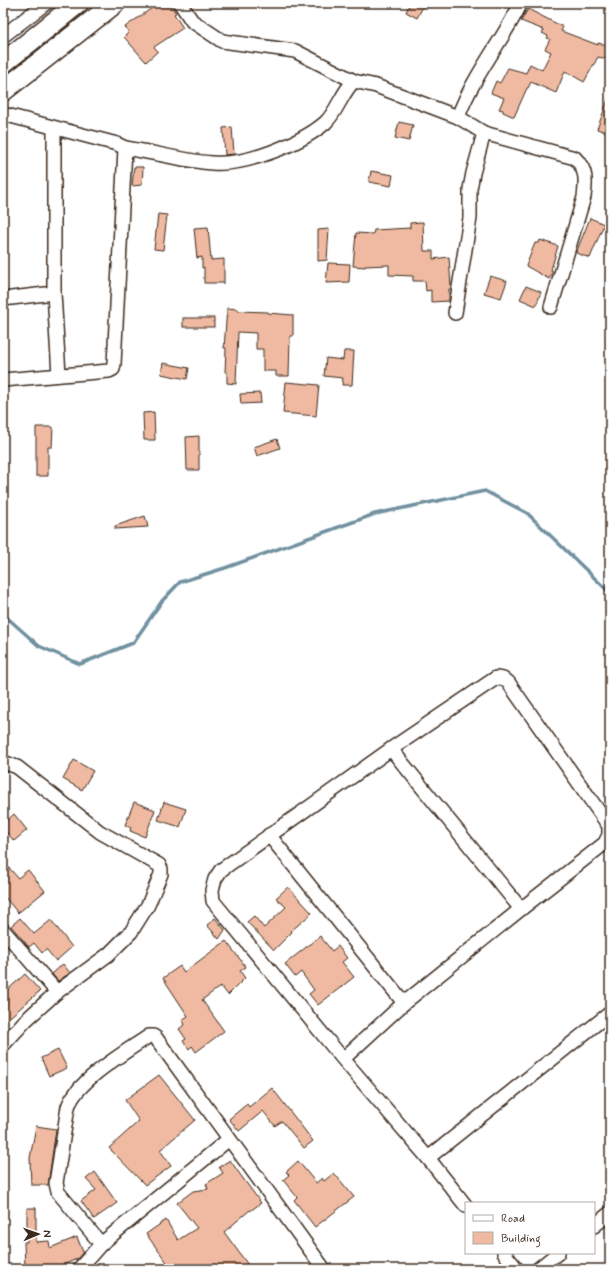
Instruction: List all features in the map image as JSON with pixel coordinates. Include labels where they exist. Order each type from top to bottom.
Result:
[{"type":"main road","points":[[3,63],[78,3]]},
{"type":"main road","points":[[3,91],[115,3]]},
{"type":"street","points":[[3,36],[46,3]]},
{"type":"street","points":[[180,3],[192,21],[222,41],[295,51],[354,81],[376,86],[458,117],[484,133],[575,158],[581,164],[584,171],[586,182],[584,197],[551,307]]},
{"type":"street","points":[[458,117],[477,77],[521,3]]},
{"type":"street","points":[[3,114],[117,144],[125,148],[213,163],[238,161],[274,152],[308,136],[326,122],[354,81]]},
{"type":"street","points":[[54,128],[54,293],[58,375]]},
{"type":"street","points":[[455,313],[470,218],[472,181],[484,133]]},
{"type":"street","points":[[3,380],[108,371],[112,369],[114,364],[125,148]]},
{"type":"street","points":[[3,299],[54,293]]},
{"type":"street","points":[[343,1059],[404,1004],[521,909],[606,843],[609,835],[609,826],[508,682],[496,678],[391,749],[221,870],[215,879],[212,890],[213,901],[343,1059],[428,1158],[465,1205]]},
{"type":"street","points":[[391,749],[521,909]]},
{"type":"street","points":[[3,762],[17,767],[100,832],[159,865],[161,869],[161,874],[148,904],[131,932],[109,954],[57,992],[26,1020],[3,1045]]},
{"type":"street","points":[[269,835],[404,1004]]},
{"type":"street","points":[[3,930],[57,992]]},
{"type":"street","points":[[428,1158],[610,1013]]},
{"type":"street","points":[[101,1244],[58,1192],[56,1182],[68,1107],[72,1096],[96,1072],[149,1036],[153,1036],[156,1038],[324,1269]]},
{"type":"street","points":[[79,1269],[101,1244],[230,1139]]},
{"type":"street","points":[[595,1225],[610,1213]]},
{"type":"street","points":[[505,1254],[517,1269]]},
{"type":"street","points":[[538,1269],[557,1254]]},
{"type":"building","points":[[159,3],[169,3],[176,13],[174,14],[183,28],[154,47],[158,51],[146,62],[124,37],[129,32],[125,27]]},
{"type":"building","points":[[410,3],[425,3],[417,18],[406,12]]},
{"type":"building","points":[[528,9],[563,27],[561,31],[598,45],[598,43],[610,46],[610,48],[607,59],[598,57],[584,82],[565,71],[556,93],[531,82],[514,117],[499,109],[504,98],[491,93],[496,81],[500,83],[508,68],[526,73],[530,64],[542,70],[551,52],[545,49],[550,39],[542,33],[544,30],[521,21]]},
{"type":"building","points":[[609,97],[610,127],[608,133],[597,129]]},
{"type":"building","points":[[399,122],[413,125],[409,141],[395,138]]},
{"type":"building","points":[[232,127],[234,154],[225,155],[223,128]]},
{"type":"building","points":[[134,167],[143,167],[142,185],[132,186]]},
{"type":"building","points":[[371,171],[393,175],[391,186],[369,182]]},
{"type":"building","points":[[158,214],[167,215],[163,250],[154,249]]},
{"type":"building","points":[[590,218],[604,224],[590,258],[576,253]]},
{"type":"building","points":[[423,222],[424,251],[433,251],[433,259],[449,257],[451,289],[449,289],[449,301],[431,302],[431,290],[426,291],[425,281],[413,281],[413,276],[389,275],[389,265],[365,267],[353,266],[356,233],[373,234],[374,230],[410,228],[410,223]]},
{"type":"building","points":[[208,227],[211,260],[224,259],[224,283],[204,283],[204,267],[202,268],[202,257],[197,258],[194,228]]},
{"type":"building","points":[[329,229],[327,260],[318,261],[318,230]]},
{"type":"building","points":[[540,240],[558,246],[551,270],[553,271],[549,279],[526,266],[535,243],[539,243]]},
{"type":"building","points":[[328,263],[350,264],[349,282],[326,283]]},
{"type":"building","points":[[490,276],[507,281],[501,298],[484,293]]},
{"type":"building","points":[[526,286],[541,292],[536,306],[520,299]]},
{"type":"building","points":[[227,308],[238,309],[238,311],[293,315],[293,336],[290,336],[289,376],[276,376],[276,371],[263,371],[263,349],[256,349],[256,333],[238,332],[236,384],[227,383],[227,372],[225,372],[226,348],[224,348]]},
{"type":"building","points":[[183,318],[214,318],[214,327],[183,327]]},
{"type":"building","points":[[344,351],[354,351],[352,385],[342,385],[343,378],[324,376],[326,358],[343,360]]},
{"type":"building","points":[[163,363],[189,368],[187,379],[161,374]]},
{"type":"building","points":[[286,382],[319,385],[316,416],[283,413]]},
{"type":"building","points":[[260,393],[261,403],[241,404],[240,394]]},
{"type":"building","points":[[154,412],[155,440],[144,440],[143,413]]},
{"type":"building","points":[[36,427],[53,427],[52,447],[48,447],[48,476],[36,476]]},
{"type":"building","points":[[199,436],[199,470],[187,470],[186,437]]},
{"type":"building","points":[[277,439],[280,448],[257,456],[254,447]]},
{"type":"building","points":[[145,516],[148,527],[115,529],[115,526]]},
{"type":"building","points":[[74,760],[93,771],[82,790],[63,779]]},
{"type":"building","points":[[134,802],[155,810],[145,837],[130,831],[131,828],[125,825]]},
{"type":"building","points":[[164,802],[186,809],[180,827],[158,820]]},
{"type":"building","points":[[14,814],[27,830],[14,841],[3,828],[3,824]]},
{"type":"building","points":[[3,861],[18,878],[28,870],[45,891],[18,913],[3,895]]},
{"type":"building","points":[[288,887],[312,913],[291,931],[292,932],[274,950],[247,922],[254,916],[264,928],[286,907],[276,898]]},
{"type":"building","points":[[20,918],[34,934],[51,920],[72,947],[56,961],[46,949],[42,953],[34,943],[29,947],[11,926]]},
{"type":"building","points":[[215,918],[225,930],[219,939],[207,925]]},
{"type":"building","points":[[320,936],[332,951],[338,946],[347,958],[342,962],[354,977],[318,1005],[309,994],[314,990],[301,972],[295,977],[285,964]]},
{"type":"building","points":[[226,941],[246,967],[240,971],[245,978],[228,995],[221,986],[202,1000],[224,1031],[196,1052],[192,1046],[189,1049],[183,1041],[186,1039],[179,1029],[185,1024],[182,1020],[188,1016],[163,978],[180,966],[184,972]]},
{"type":"building","points":[[63,964],[70,973],[58,981],[52,974]]},
{"type":"building","points":[[25,974],[40,991],[3,1023],[3,994]]},
{"type":"building","points":[[58,1050],[67,1068],[49,1076],[41,1058]]},
{"type":"building","points":[[159,1075],[195,1120],[160,1150],[171,1166],[145,1185],[109,1148],[139,1121],[125,1100]]},
{"type":"building","points":[[272,1088],[313,1141],[304,1148],[282,1121],[275,1126],[263,1111],[239,1131],[229,1119],[247,1104],[249,1107]]},
{"type":"building","points":[[36,1126],[56,1129],[48,1185],[31,1185],[30,1158]]},
{"type":"building","points":[[230,1160],[261,1203],[250,1210],[224,1232],[251,1269],[212,1269],[209,1265],[204,1269],[172,1269],[146,1234],[166,1220],[178,1240],[197,1228],[177,1203],[193,1191],[208,1189],[206,1184],[223,1173],[219,1167]]},
{"type":"building","points":[[298,1161],[316,1183],[322,1178],[324,1181],[334,1173],[354,1197],[315,1227],[294,1200],[297,1197],[283,1180],[289,1175],[286,1172]]},
{"type":"building","points":[[95,1172],[117,1203],[94,1219],[81,1201],[96,1190],[86,1179]]},
{"type":"building","points":[[27,1208],[36,1208],[36,1242],[49,1241],[50,1248],[77,1237],[83,1252],[77,1259],[58,1267],[58,1269],[25,1269],[24,1242],[27,1242]]},
{"type":"waterway","points":[[3,614],[39,646],[80,664],[133,643],[162,601],[180,582],[225,568],[375,514],[485,491],[527,513],[610,593]]}]
